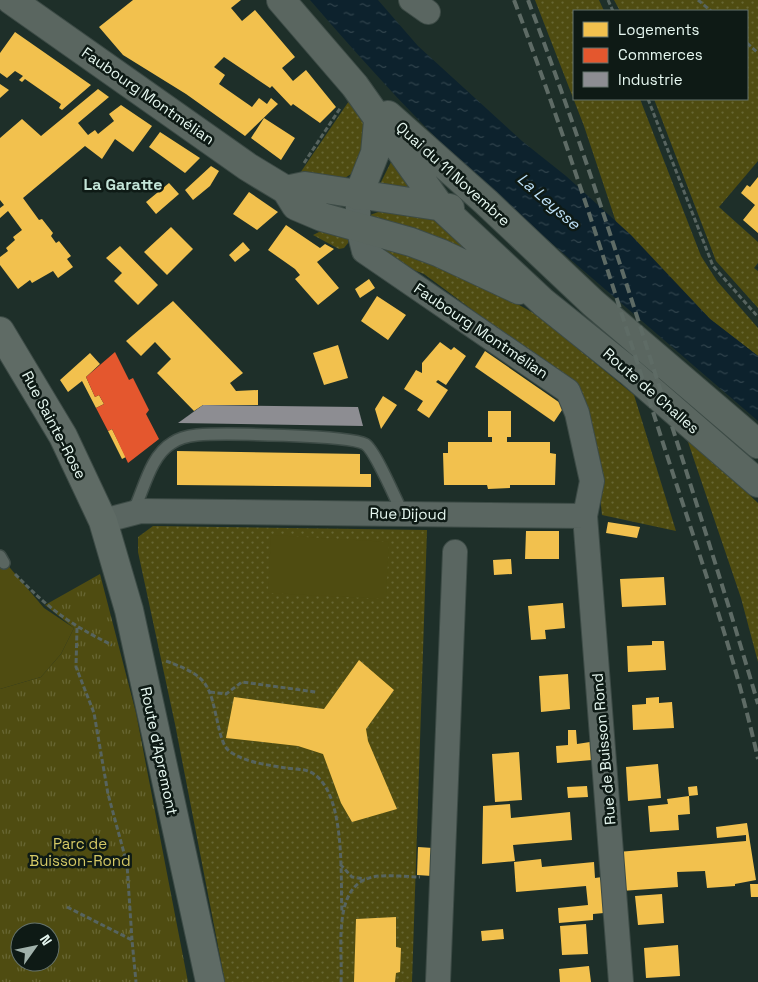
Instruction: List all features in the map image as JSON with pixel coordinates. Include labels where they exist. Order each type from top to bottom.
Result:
[{"type":"main road","name":"Faubourg Montmélian","points":[[11,0],[248,167],[286,190],[296,206],[322,217],[440,253],[543,302]]},
{"type":"main road","name":"Quai du 11 Novembre","points":[[281,0],[355,86],[439,205],[543,302]]},
{"type":"main road","name":"Quai du 11 Novembre","points":[[355,86],[486,202],[550,265],[593,303]]},
{"type":"main road","name":"Faubourg Montmélian","points":[[358,196],[375,153],[378,121]]},
{"type":"main road","points":[[286,190],[305,186],[358,196],[439,205]]},
{"type":"main road","name":"Quai du 11 Novembre","points":[[439,205],[491,226],[550,265]]},
{"type":"main road","name":"Route de Challes","points":[[543,302],[629,371],[758,483]]},
{"type":"main road","name":"Route de Challes","points":[[593,303],[758,444]]},
{"type":"main road","name":"Rue Sainte-Rose","points":[[0,331],[63,436],[103,521]]},
{"type":"main road","name":"Route d'Apremont","points":[[103,521],[138,648],[210,982]]},
{"type":"street","name":"Faubourg Montmélian","points":[[358,196],[358,227],[364,251],[568,391],[577,413],[592,481],[585,516]]},
{"type":"street","name":"Rue Dijoud","points":[[103,521],[142,511],[585,516]]},
{"type":"street","name":"Rue de Buisson Rond","points":[[585,516],[621,982]]},
{"type":"street","points":[[438,982],[455,552]]},
{"type":"lane","points":[[132,514],[143,492],[149,472],[160,453],[170,443],[181,438],[206,435],[348,440],[365,444],[374,453],[403,514]]},
{"type":"path","points":[[698,0],[710,10]]},
{"type":"path","points":[[748,44],[758,52]]},
{"type":"path","points":[[286,190],[355,86]]},
{"type":"path","points":[[648,100],[713,266],[758,317]]},
{"type":"path","points":[[2,559],[45,605],[77,628],[124,650],[156,644],[162,659],[192,670],[203,680],[210,692],[221,738],[228,750],[244,758],[267,765],[308,771],[320,780],[329,792],[339,819],[342,912],[341,982]]},
{"type":"path","points":[[77,628],[76,667],[94,713],[108,794],[126,864],[136,982]]},
{"type":"path","points":[[210,692],[226,694],[235,684],[242,682],[316,692]]},
{"type":"path","points":[[340,863],[352,877],[366,880]]},
{"type":"path","points":[[342,912],[348,895],[358,882],[374,876],[443,878]]},
{"type":"path","points":[[67,906],[132,940]]},
{"type":"green space","points":[[535,0],[599,0],[604,10],[573,10],[573,98]]},
{"type":"green space","points":[[614,0],[758,0],[758,161],[719,207],[758,242],[758,263],[754,268],[758,271],[758,308],[716,261],[654,100],[748,100],[748,10],[619,10]]},
{"type":"green space","points":[[351,98],[372,134],[356,171],[343,179],[296,179]]},
{"type":"green space","points":[[574,100],[640,100],[701,256],[717,281],[758,328],[758,356],[710,319],[616,222]]},
{"type":"green space","points":[[393,158],[414,190],[378,188]]},
{"type":"green space","points":[[423,209],[495,267],[371,219],[370,215],[381,211]]},
{"type":"green space","points":[[325,229],[349,234],[348,243],[344,248],[339,249],[313,235]]},
{"type":"green space","points":[[377,245],[426,260],[485,286],[537,315],[634,395],[676,531],[602,515],[596,456],[587,414],[525,349],[424,274],[398,264],[378,250]]},
{"type":"green space","points":[[686,436],[758,503],[758,662],[741,598]]},
{"type":"green space","points":[[153,526],[427,530],[412,982],[225,982],[175,724],[138,552],[138,537]]},
{"type":"green space","points":[[271,535],[389,542],[386,599],[268,593]]},
{"type":"green space","points":[[0,556],[44,608],[74,628],[61,654],[41,677],[0,689]]},
{"type":"green space","name":"Parc de Buisson-Rond","points":[[100,574],[136,713],[188,982],[0,982],[0,689],[41,677],[61,654],[74,628],[45,605]]},
{"type":"water","name":"La Leysse","points":[[310,0],[378,0],[418,46],[522,141],[566,176],[631,235],[710,319],[758,356],[758,421],[491,191],[398,98]]},
{"type":"building: Logements","points":[[133,0],[241,0],[231,8],[242,21],[255,10],[295,57],[282,68],[293,81],[306,70],[336,107],[320,123],[293,104],[291,106],[272,86],[270,88],[224,57],[214,67],[225,75],[219,84],[252,107],[259,98],[267,104],[271,98],[278,104],[245,136],[186,94],[123,55],[99,27]]},
{"type":"building: Logements","points":[[15,32],[91,85],[62,110],[59,108],[61,104],[25,79],[22,82],[19,80],[23,76],[15,71],[7,78],[0,73],[0,53]]},
{"type":"building: Logements","points":[[0,84],[9,90],[0,98]]},
{"type":"building: Logements","points":[[98,89],[109,97],[78,123],[88,135],[95,130],[98,134],[114,121],[109,114],[121,105],[152,126],[133,152],[115,139],[102,159],[85,146],[23,198],[39,220],[42,219],[53,233],[51,236],[56,243],[59,241],[71,256],[67,259],[73,267],[58,278],[53,271],[32,283],[30,280],[18,289],[0,265],[0,257],[8,251],[6,248],[15,240],[13,237],[22,230],[8,211],[0,218],[0,208],[4,205],[0,200],[0,138],[22,119],[41,136]]},
{"type":"building: Logements","points":[[264,118],[295,138],[281,160],[251,138]]},
{"type":"building: Logements","points":[[160,132],[200,158],[185,173],[149,147]]},
{"type":"building: Logements","points":[[211,166],[219,171],[210,186],[193,200],[185,190]]},
{"type":"building: Logements","points":[[758,177],[758,233],[743,220],[755,205],[741,193],[747,185],[750,187]]},
{"type":"building: Logements","points":[[169,183],[179,194],[156,214],[146,202]]},
{"type":"building: Logements","points":[[249,192],[278,212],[257,230],[233,214]]},
{"type":"building: Logements","points":[[286,225],[320,248],[325,244],[334,249],[317,262],[339,288],[318,305],[295,279],[300,275],[295,269],[268,250]]},
{"type":"building: Logements","points":[[171,227],[193,249],[167,275],[144,252]]},
{"type":"building: Logements","points":[[243,242],[250,250],[235,262],[229,255]]},
{"type":"building: Logements","points":[[120,246],[158,285],[138,305],[114,281],[122,273],[106,258]]},
{"type":"building: Logements","points":[[369,279],[375,288],[360,298],[355,289]]},
{"type":"building: Logements","points":[[377,296],[406,315],[388,340],[361,321]]},
{"type":"building: Logements","points":[[173,301],[243,373],[230,383],[236,391],[258,390],[258,405],[203,405],[194,411],[157,373],[171,359],[155,342],[141,356],[126,341]]},
{"type":"building: Logements","points":[[440,342],[451,350],[454,347],[466,356],[446,385],[438,380],[436,382],[448,390],[429,418],[417,410],[423,401],[404,389],[416,370],[422,373],[422,363]]},
{"type":"building: Logements","points":[[338,345],[348,378],[324,385],[313,353]]},
{"type":"building: Logements","points":[[485,351],[563,405],[564,407],[554,422],[475,367]]},
{"type":"building: Logements","points":[[90,353],[100,364],[86,377],[95,397],[99,395],[104,404],[96,408],[82,381],[68,392],[60,380]]},
{"type":"building: Logements","points":[[383,396],[397,405],[381,429],[375,409]]},
{"type":"building: Logements","points":[[488,411],[511,411],[511,437],[507,437],[507,442],[550,442],[550,453],[556,454],[555,485],[510,485],[510,488],[488,489],[487,485],[444,485],[443,453],[448,453],[448,442],[492,442],[492,437],[488,437]]},
{"type":"building: Logements","points":[[112,429],[126,457],[122,459],[108,431]]},
{"type":"building: Logements","points":[[177,451],[360,454],[360,474],[371,474],[371,487],[177,485]]},
{"type":"building: Logements","points":[[608,522],[640,527],[637,538],[606,533]]},
{"type":"building: Logements","points":[[526,531],[559,531],[559,559],[525,559]]},
{"type":"building: Logements","points":[[511,559],[512,574],[494,575],[493,560]]},
{"type":"building: Logements","points":[[664,577],[666,605],[622,607],[620,579]]},
{"type":"building: Logements","points":[[563,603],[565,628],[545,630],[546,639],[531,640],[528,606]]},
{"type":"building: Logements","points":[[652,641],[664,641],[666,670],[628,672],[627,646],[652,645]]},
{"type":"building: Logements","points":[[359,660],[394,690],[366,729],[368,741],[397,809],[352,822],[341,803],[323,754],[298,746],[226,738],[234,697],[324,709]]},
{"type":"building: Logements","points":[[568,674],[570,709],[541,712],[539,676]]},
{"type":"building: Logements","points":[[659,697],[659,703],[672,702],[674,728],[633,730],[632,705],[646,704],[646,698]]},
{"type":"building: Logements","points":[[568,730],[576,730],[577,744],[590,742],[592,760],[557,763],[556,746],[568,745]]},
{"type":"building: Logements","points":[[519,752],[522,800],[495,802],[492,754]]},
{"type":"building: Logements","points":[[658,764],[661,798],[628,801],[626,767]]},
{"type":"building: Logements","points":[[587,786],[588,797],[568,798],[567,787]]},
{"type":"building: Logements","points":[[697,786],[698,795],[689,796],[688,787]]},
{"type":"building: Logements","points":[[689,796],[690,814],[678,815],[679,830],[650,832],[648,806],[668,804],[667,799]]},
{"type":"building: Logements","points":[[510,804],[511,818],[570,812],[572,840],[513,845],[515,861],[482,864],[483,806]]},
{"type":"building: Logements","points":[[747,823],[756,880],[735,884],[735,886],[707,888],[705,871],[677,872],[678,887],[621,891],[618,852],[746,841],[746,835],[717,838],[716,827]]},
{"type":"building: Logements","points":[[418,847],[433,848],[432,876],[417,875]]},
{"type":"building: Logements","points":[[541,859],[542,867],[594,862],[595,878],[602,877],[604,913],[593,914],[593,920],[559,923],[558,908],[588,905],[586,886],[516,892],[514,862]]},
{"type":"building: Logements","points":[[750,884],[758,884],[758,897],[751,897]]},
{"type":"building: Logements","points":[[662,894],[664,923],[638,925],[635,896]]},
{"type":"building: Logements","points":[[396,917],[396,947],[401,948],[400,972],[396,973],[395,982],[354,982],[356,919]]},
{"type":"building: Logements","points":[[586,924],[588,954],[562,955],[560,926]]},
{"type":"building: Logements","points":[[503,929],[504,939],[482,941],[481,931]]},
{"type":"building: Logements","points":[[678,945],[680,976],[646,978],[644,948]]},
{"type":"building: Logements","points":[[589,966],[591,982],[560,982],[559,969]]},
{"type":"building: Commerces","points":[[115,352],[129,380],[133,378],[149,410],[146,414],[159,439],[128,463],[112,429],[108,431],[96,408],[104,404],[99,395],[95,397],[86,377]]},
{"type":"building: Industrie","points":[[203,405],[358,407],[363,426],[178,423]]},
{"type":"railway","points":[[514,0],[573,164],[701,559],[738,678],[758,759]]},
{"type":"railway","points":[[528,0],[582,149],[615,250],[700,514],[758,704]]},
{"type":"district","name":"La Garatte","points":[[123,184]]}]
